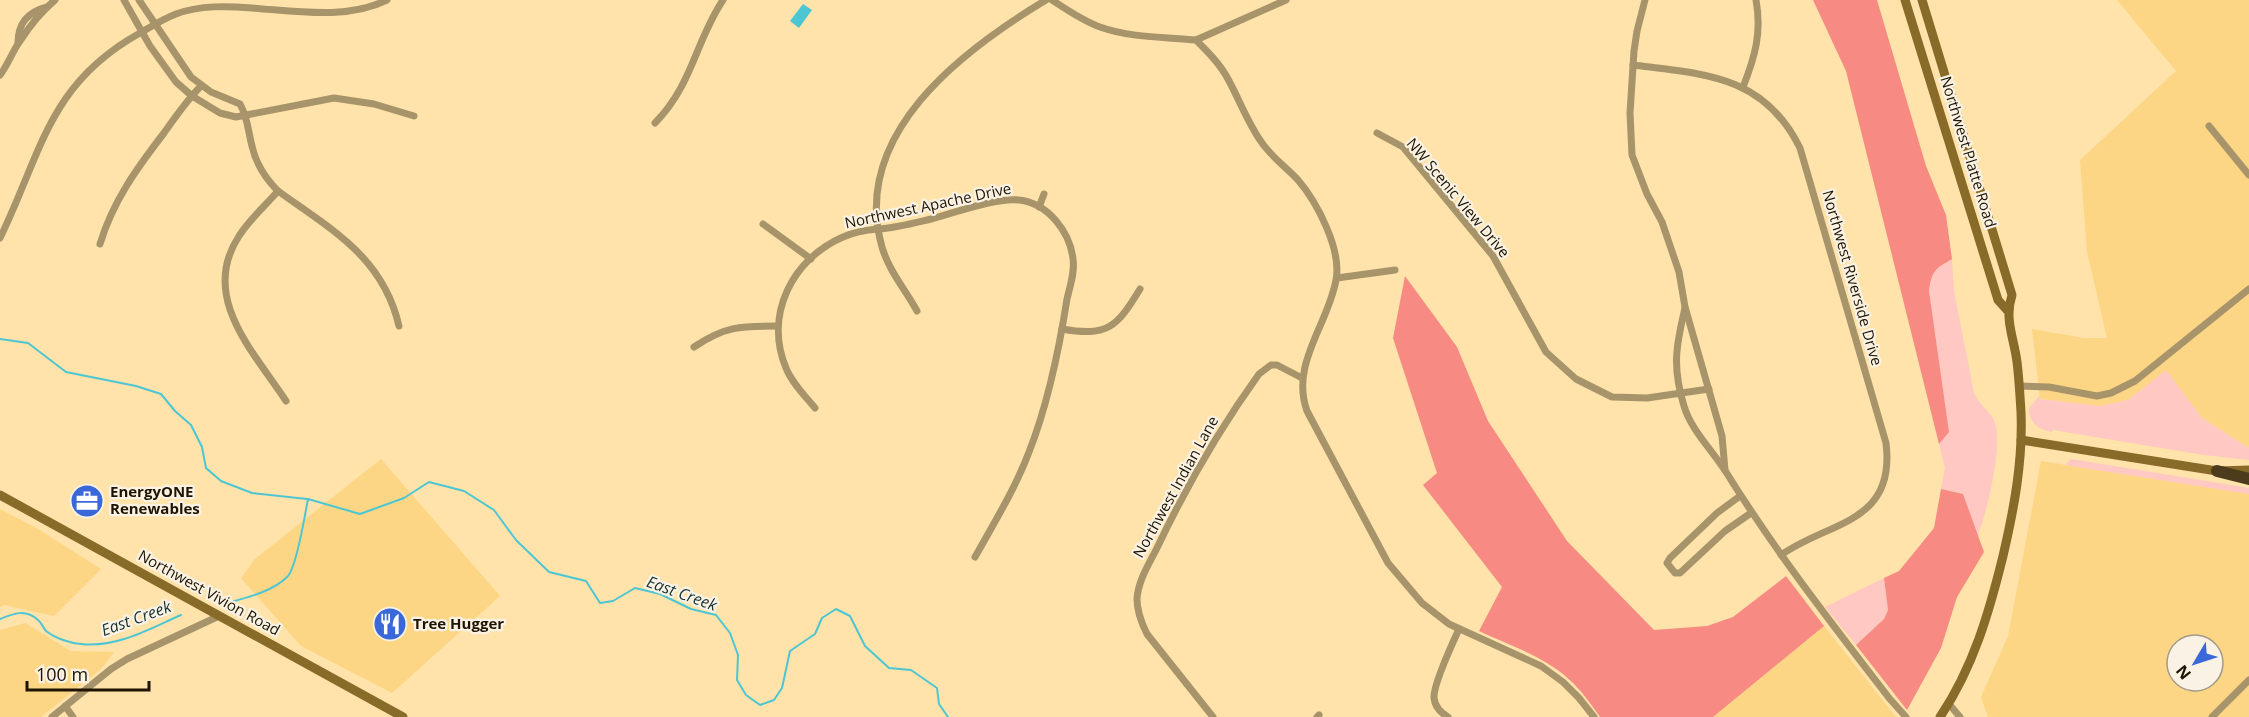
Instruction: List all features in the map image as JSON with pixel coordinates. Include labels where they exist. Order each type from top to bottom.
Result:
[{"type":"highway","points":[[2217,471],[2249,479]]},
{"type":"main road","name":"Northwest Platte Road","points":[[1905,0],[1998,300],[2007,310]]},
{"type":"main road","name":"Northwest Platte Road","points":[[1922,0],[2012,295],[2007,310],[2019,386],[2021,440],[2016,500],[1998,577],[1975,653],[1940,717]]},
{"type":"main road","points":[[2021,440],[2217,471],[2249,470]]},
{"type":"main road","name":"Northwest Vivion Road","points":[[0,495],[403,717]]},
{"type":"street","points":[[0,75],[18,43],[55,0]]},
{"type":"street","points":[[124,0],[172,77],[192,96],[220,113],[236,117],[334,98],[374,104],[414,116]]},
{"type":"street","points":[[139,0],[182,66],[201,86],[210,93],[240,104],[246,115],[257,162],[262,172],[278,191],[335,231],[374,269],[392,298],[399,326]]},
{"type":"street","points":[[0,238],[48,127],[63,100],[95,64],[114,48],[177,13],[202,8],[335,12],[366,7],[387,0]]},
{"type":"street","points":[[655,123],[678,96],[714,14],[723,0]]},
{"type":"street","points":[[917,311],[887,264],[878,230],[876,203],[879,174],[889,146],[904,120],[945,76],[1001,28],[1046,0]]},
{"type":"street","points":[[1052,0],[1074,15],[1100,27],[1138,36],[1197,40],[1286,0]]},
{"type":"street","points":[[1646,0],[1637,31],[1630,112],[1632,155],[1647,194],[1662,222],[1679,273],[1685,307],[1722,436],[1725,470]]},
{"type":"street","points":[[1743,87],[1755,56],[1758,39],[1756,0]]},
{"type":"street","points":[[1197,40],[1215,58],[1260,141],[1309,195],[1319,211],[1335,253],[1337,278],[1302,378],[1301,393],[1306,411],[1388,563],[1429,609],[1459,629],[1541,666],[1563,682],[1593,717]]},
{"type":"street","name":"Northwest Riverside Drive","points":[[1634,66],[1691,72],[1743,87],[1765,101],[1780,116],[1791,130],[1800,148],[1886,443],[1887,456],[1878,494],[1860,515],[1850,522],[1794,546],[1781,555]]},
{"type":"street","points":[[100,244],[113,208],[130,178],[201,86]]},
{"type":"street","points":[[2209,126],[2249,175]]},
{"type":"street","name":"NW Scenic View Drive","points":[[1377,133],[1402,147],[1493,256],[1546,352],[1576,379],[1612,397],[1647,398],[1709,389]]},
{"type":"street","points":[[278,191],[236,241],[228,260],[224,289],[236,326],[286,400]]},
{"type":"street","points":[[1039,207],[1044,194]]},
{"type":"street","name":"Northwest Apache Drive","points":[[777,326],[781,308],[799,272],[811,259],[836,240],[861,231],[922,221],[1005,200],[1020,200],[1039,207],[1055,218],[1068,238],[1074,260],[1062,329],[1042,412],[1029,453],[975,557]]},
{"type":"street","points":[[763,224],[811,259]]},
{"type":"street","points":[[1337,278],[1395,270]]},
{"type":"street","points":[[1062,329],[1086,333],[1101,330],[1115,323],[1127,311],[1140,289]]},
{"type":"street","points":[[2019,386],[2049,387],[2097,396],[2111,393],[2135,381],[2249,289]]},
{"type":"street","points":[[1685,307],[1676,345],[1675,369],[1684,409],[1781,555],[1888,699],[1906,717]]},
{"type":"street","points":[[694,347],[709,336],[727,328],[777,326],[786,368],[799,389],[815,408]]},
{"type":"street","name":"Northwest Indian Lane","points":[[1213,717],[1147,634],[1139,618],[1137,598],[1141,580],[1171,518],[1207,454],[1259,374],[1271,364],[1302,378]]},
{"type":"street","points":[[1740,496],[1717,513],[1670,558],[1667,563],[1670,569],[1675,573],[1680,573],[1725,531],[1751,513]]},
{"type":"street","points":[[52,717],[111,669],[133,656],[219,616]]},
{"type":"street","points":[[1448,717],[1436,706],[1435,689],[1459,629]]},
{"type":"street","points":[[2212,717],[2248,684]]},
{"type":"street","points":[[1949,704],[1960,717]]},
{"type":"street","points":[[65,706],[73,717]]},
{"type":"shaded area","points":[[1813,0],[1877,0],[1926,166],[1946,215],[1952,259],[1935,271],[1929,291],[1949,432],[1939,444],[1846,71]]},
{"type":"shaded area","points":[[2117,0],[2249,0],[2249,448],[2202,418],[2166,371],[2128,400],[2100,406],[2040,399],[2032,329],[2084,338],[2107,338],[2087,252],[2080,160],[2176,71]]},
{"type":"shaded area","points":[[1952,259],[1954,291],[1974,393],[1993,419],[1997,433],[1993,480],[1977,537],[1963,494],[1941,489],[1945,468],[1939,444],[1949,432],[1929,291],[1935,271]]},
{"type":"shaded area","points":[[1405,276],[1457,347],[1488,421],[1567,541],[1654,630],[1707,626],[1733,617],[1786,576],[1824,626],[1713,717],[1600,717],[1578,688],[1553,667],[1529,653],[1479,631],[1502,587],[1423,485],[1437,473],[1393,338]]},
{"type":"shaded area","points":[[2166,370],[2202,418],[2249,448],[2249,460],[2204,455],[2053,430],[2052,432],[2039,427],[2029,413],[2029,408],[2040,395],[2040,399],[2100,406],[2128,400]]},
{"type":"shaded area","points":[[381,459],[500,596],[392,693],[301,646],[241,578],[255,559]]},
{"type":"shaded area","points":[[2071,459],[2249,488],[2249,494],[2065,465]]},
{"type":"shaded area","points":[[2041,461],[2249,494],[2249,717],[1988,717],[1981,697],[2008,636]]},
{"type":"shaded area","points":[[1941,489],[1963,494],[1984,552],[1957,597],[1941,648],[1907,710],[1856,645],[1884,619],[1888,610],[1884,578],[1899,571],[1934,528]]},
{"type":"shaded area","points":[[0,509],[38,529],[101,569],[54,616],[4,605],[0,607]]},
{"type":"shaded area","points":[[1884,578],[1888,610],[1884,619],[1856,645],[1825,607]]},
{"type":"shaded area","points":[[25,623],[71,651],[114,652],[101,669],[41,717],[0,717],[0,630]]},
{"type":"shaded area","points":[[1824,626],[1896,717],[1713,717]]},
{"type":"water","points":[[803,4],[812,10],[799,28],[790,21]]},
{"type":"waterway","points":[[0,339],[28,343],[66,372],[136,386],[161,394],[191,425],[202,447],[206,468],[221,481],[252,493],[307,499]]},
{"type":"waterway","name":"East Creek","points":[[220,605],[265,591],[288,576],[297,551],[308,499],[360,514],[404,498],[429,482],[464,491],[494,510],[516,540],[549,572],[586,581],[600,603],[613,601],[635,588],[660,594],[691,609],[716,615],[730,633],[738,655],[737,680],[746,695],[760,705],[774,700],[782,688],[790,651],[815,634],[822,618],[836,609],[850,616],[865,646],[889,668],[911,670],[937,688],[939,704],[948,717]]},
{"type":"waterway","name":"East Creek","points":[[0,619],[15,614],[29,614],[39,621],[46,631],[58,638],[76,643],[94,644],[120,640],[181,615]]},
{"type":"place","name":"EnergyONE Renewables","points":[[87,501]]},
{"type":"place","name":"Tree Hugger","points":[[390,624]]}]
